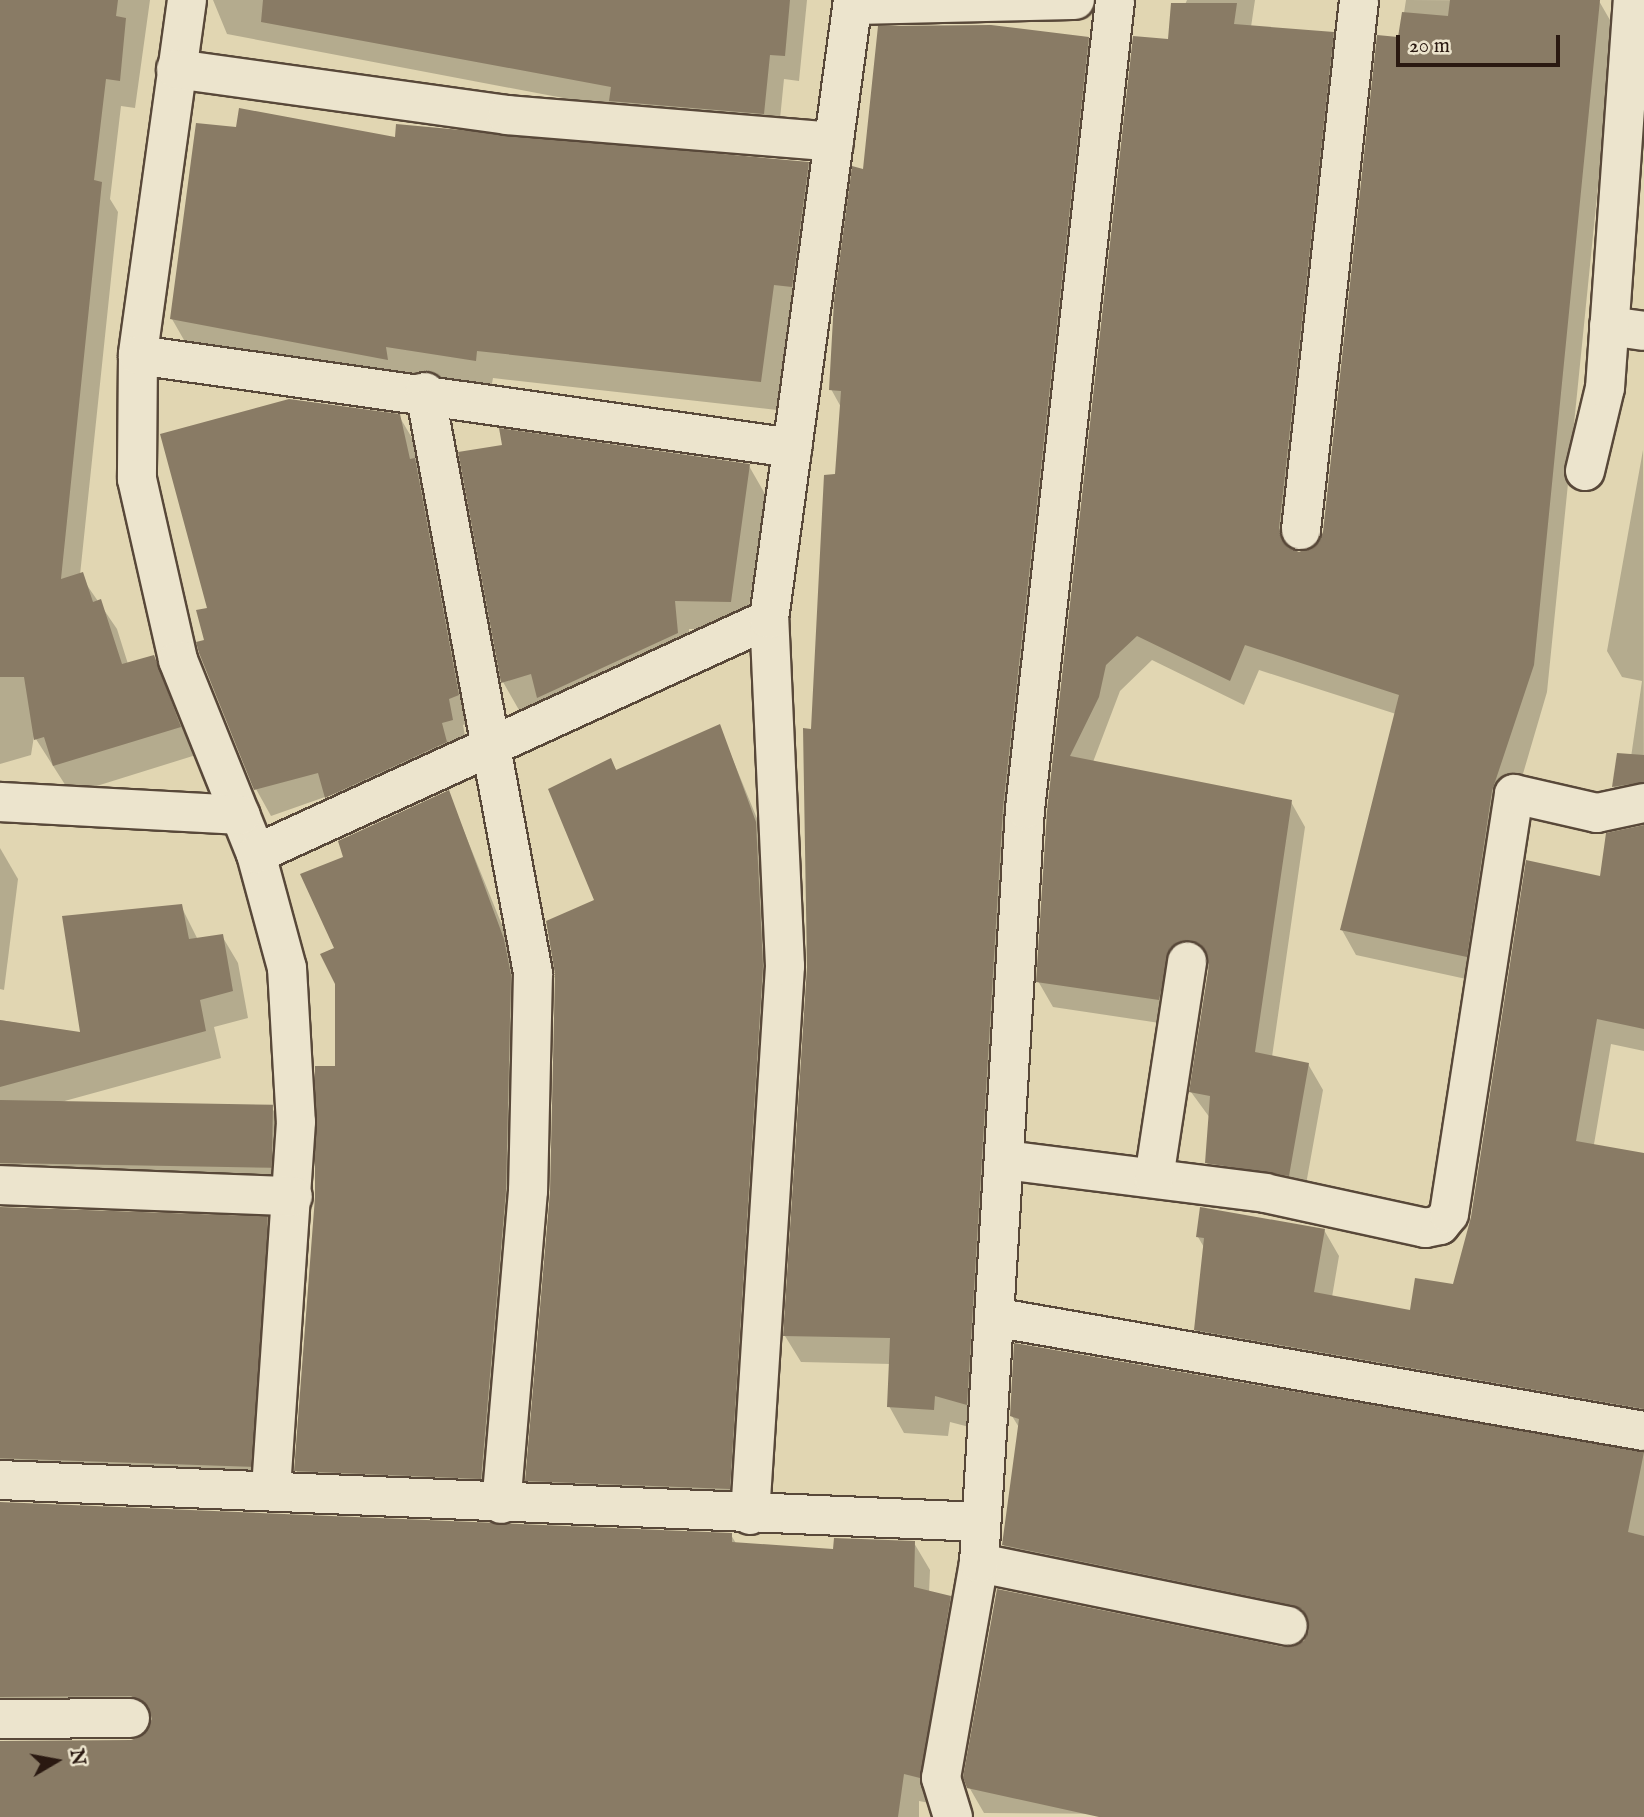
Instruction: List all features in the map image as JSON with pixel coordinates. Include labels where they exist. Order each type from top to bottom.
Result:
[{"type":"street","points":[[187,0],[138,355],[137,479],[158,596],[200,725],[256,854],[286,968],[295,1082],[293,1196],[271,1490]]},
{"type":"street","points":[[750,1515],[785,966],[769,619],[853,3],[1075,0]]},
{"type":"street","points":[[953,1817],[941,1778],[979,1563],[980,1522],[999,1318],[1025,809],[1115,0]]},
{"type":"street","points":[[1301,530],[1359,0]]},
{"type":"street","points":[[1585,471],[1603,399],[1626,328],[1633,0]]},
{"type":"street","points":[[176,69],[508,115],[834,142]]},
{"type":"street","points":[[138,355],[425,393],[792,448]]},
{"type":"street","points":[[425,393],[524,907],[534,1059],[501,1504]]},
{"type":"street","points":[[256,854],[769,619]]},
{"type":"street","points":[[1005,1160],[1154,1178],[1425,1228],[1440,1225],[1449,1214],[1514,794],[1597,813],[1644,803]]},
{"type":"street","points":[[0,802],[241,816]]},
{"type":"street","points":[[1154,1178],[1187,962]]},
{"type":"street","points":[[0,1185],[293,1196]]},
{"type":"street","points":[[999,1318],[1644,1431]]},
{"type":"street","points":[[0,1480],[271,1490],[750,1515],[980,1522]]},
{"type":"street","points":[[979,1563],[1288,1626]]},
{"type":"street","points":[[0,1719],[130,1717]]},
{"type":"building","points":[[0,0],[118,0],[116,16],[126,18],[120,81],[106,79],[94,180],[102,182],[61,579],[83,572],[93,602],[101,599],[122,664],[154,655],[181,727],[53,766],[44,737],[34,740],[24,677],[0,677]]},
{"type":"building","points":[[263,0],[790,0],[785,56],[770,55],[764,114],[609,101],[611,87],[261,22]]},
{"type":"building","points":[[1450,0],[1600,0],[1534,665],[1492,791],[1467,957],[1340,930],[1399,695],[1245,645],[1230,681],[1137,636],[1106,665],[1099,697],[1070,756],[1292,800],[1255,1052],[1309,1063],[1289,1176],[1205,1163],[1210,1096],[1189,1092],[1209,965],[1201,945],[1190,940],[1170,949],[1159,1000],[1036,982],[1047,811],[1133,36],[1168,39],[1171,3],[1237,3],[1234,24],[1334,32],[1279,528],[1288,547],[1299,552],[1318,543],[1323,532],[1377,35],[1398,37],[1402,12],[1448,16]]},
{"type":"building","points":[[991,25],[1089,37],[1003,807],[967,1405],[935,1396],[934,1410],[887,1407],[890,1338],[783,1336],[807,967],[803,728],[811,729],[824,475],[835,474],[841,391],[829,390],[834,301],[852,166],[863,169],[878,26]]},
{"type":"building","points":[[239,108],[395,137],[396,124],[809,162],[792,287],[774,285],[761,382],[477,351],[476,361],[386,347],[388,360],[170,319],[196,123],[236,127]]},
{"type":"building","points":[[289,399],[400,414],[410,459],[415,458],[459,695],[449,699],[453,720],[442,723],[447,742],[325,798],[318,773],[254,790],[196,642],[204,640],[196,610],[207,608],[160,434]]},
{"type":"building","points":[[499,428],[750,464],[731,602],[675,601],[678,633],[537,698],[531,674],[501,683],[458,452],[502,445]]},
{"type":"building","points":[[720,724],[756,822],[763,966],[730,1489],[525,1481],[550,1192],[555,974],[546,921],[594,900],[548,789],[611,758],[616,770]]},
{"type":"building","points":[[1617,753],[1644,755],[1644,782],[1612,787]]},
{"type":"building","points":[[449,790],[504,939],[511,975],[506,1190],[481,1479],[294,1471],[315,1197],[315,1066],[335,1066],[335,984],[320,954],[334,948],[300,874],[343,857],[338,841]]},
{"type":"building","points":[[1644,825],[1644,1029],[1597,1019],[1576,1141],[1644,1153],[1644,1409],[1194,1330],[1204,1238],[1196,1237],[1200,1207],[1325,1229],[1314,1292],[1410,1310],[1415,1278],[1453,1284],[1471,1217],[1526,860],[1600,876],[1606,833]]},
{"type":"building","points":[[182,904],[189,939],[223,934],[233,991],[200,1000],[206,1031],[0,1087],[0,1020],[80,1032],[62,916]]},
{"type":"building","points":[[0,1100],[273,1105],[272,1168],[0,1163]]},
{"type":"building","points":[[0,1207],[268,1216],[259,1467],[0,1458]]},
{"type":"building","points":[[1014,1343],[1644,1452],[1628,1532],[1644,1536],[1644,1817],[1099,1817],[967,1788],[963,1777],[997,1589],[1284,1647],[1304,1641],[1309,1630],[1303,1610],[1292,1605],[1002,1545],[1019,1419],[1010,1416]]},
{"type":"building","points":[[0,1502],[732,1533],[732,1542],[833,1549],[834,1538],[915,1541],[914,1587],[951,1596],[920,1778],[904,1774],[898,1817],[0,1817],[0,1741],[131,1740],[142,1736],[152,1719],[148,1706],[131,1696],[0,1697]]}]
